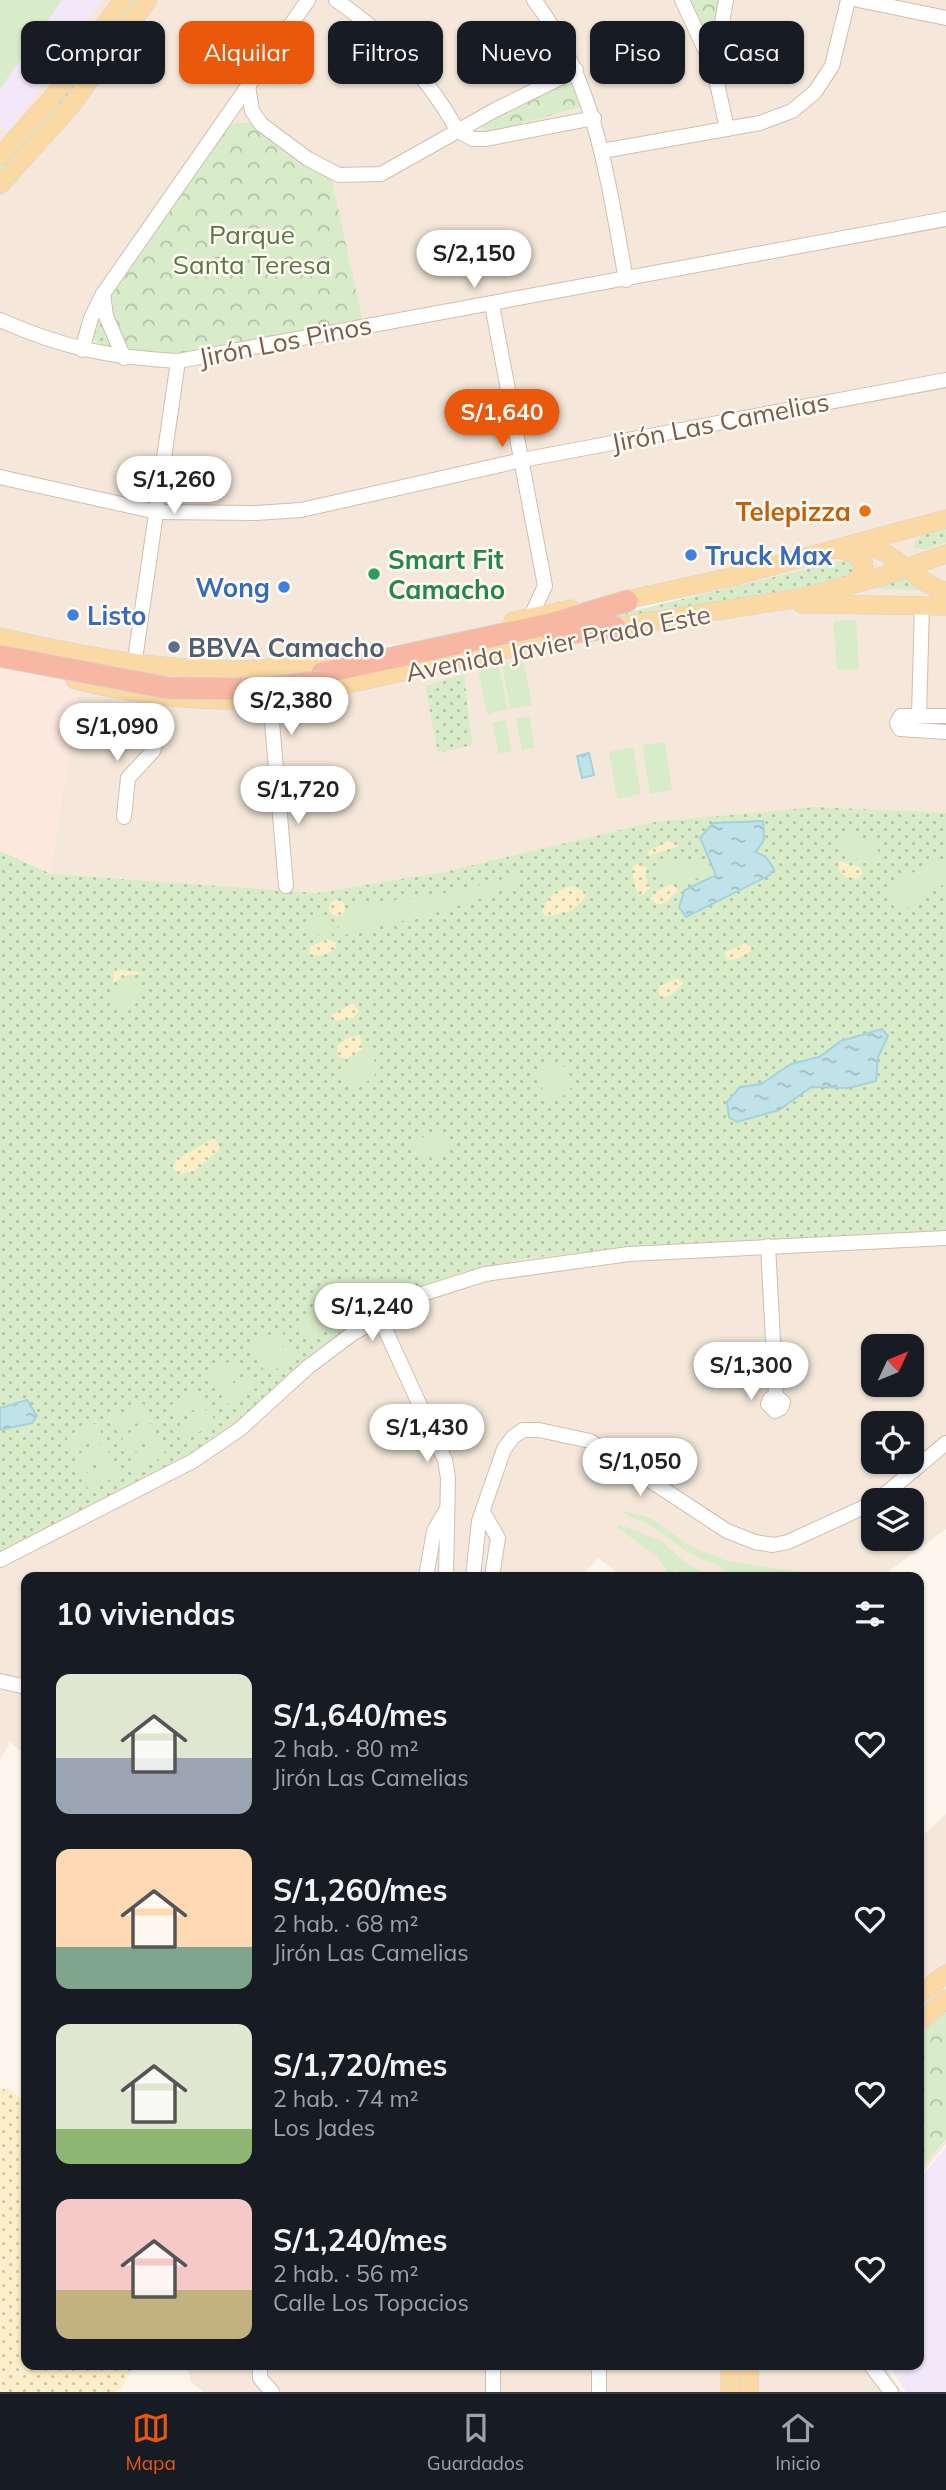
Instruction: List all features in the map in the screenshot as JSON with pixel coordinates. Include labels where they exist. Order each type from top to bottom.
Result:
[{"type":"highway","points":[[0,645],[173,677],[241,680],[323,677],[550,624],[627,601]]},
{"type":"highway","points":[[0,656],[168,688],[259,689],[544,636],[615,626]]},
{"type":"main road","points":[[0,156],[55,94],[123,0]]},
{"type":"main road","points":[[0,185],[70,107],[148,0]]},
{"type":"main road","name":"Avenida Javier Prado Este","points":[[0,637],[135,665],[186,670],[284,668],[355,657],[530,618],[627,601],[946,519]]},
{"type":"main road","points":[[858,543],[886,552],[936,589],[946,591]]},
{"type":"main road","points":[[837,549],[855,554],[863,561],[864,570],[854,584]]},
{"type":"main road","name":"Avenida Javier Prado Este","points":[[0,663],[154,698],[228,701],[270,698],[335,688],[615,626],[774,603],[854,584],[946,554]]},
{"type":"main road","points":[[774,603],[946,607]]},
{"type":"main road","points":[[924,1991],[946,1974]]},
{"type":"main road","points":[[924,2018],[946,1998]]},
{"type":"main road","points":[[730,2370],[730,2392]]},
{"type":"main road","points":[[749,2392],[750,2370]]},
{"type":"street","points":[[82,350],[91,318],[103,294],[309,0]]},
{"type":"street","points":[[336,0],[382,33],[419,71],[458,131],[473,139],[486,139],[594,118]]},
{"type":"street","points":[[534,0],[547,21]]},
{"type":"street","points":[[682,0],[699,37]]},
{"type":"street","points":[[722,21],[726,0]]},
{"type":"street","points":[[602,151],[727,129],[782,116],[815,92],[837,54],[848,0]]},
{"type":"street","points":[[858,0],[946,18]]},
{"type":"street","points":[[576,70],[594,118],[602,151],[626,280]]},
{"type":"street","points":[[219,126],[232,119],[247,118],[261,124],[330,172],[359,177],[380,174],[549,84]]},
{"type":"street","points":[[717,84],[727,129]]},
{"type":"street","points":[[248,86],[252,111],[261,124]]},
{"type":"street","name":"Jirón Los Pinos","points":[[0,320],[47,341],[82,350],[124,358],[178,361],[946,219]]},
{"type":"street","points":[[103,294],[106,316],[124,358]]},
{"type":"street","points":[[492,305],[545,586],[530,618]]},
{"type":"street","points":[[122,691],[131,680],[135,665],[178,361]]},
{"type":"street","name":"Jirón Las Camelias","points":[[0,477],[156,512],[256,513],[301,510],[522,460],[946,380]]},
{"type":"street","points":[[919,716],[922,606]]},
{"type":"street","points":[[124,817],[129,776],[153,751],[158,736],[154,698]]},
{"type":"street","points":[[270,698],[286,886]]},
{"type":"street","points":[[946,716],[901,716],[897,723],[900,729],[908,731],[946,732]]},
{"type":"street","points":[[0,1560],[193,1461],[240,1429],[307,1367],[379,1316],[422,1294],[485,1274],[629,1254],[946,1238]]},
{"type":"street","points":[[768,1246],[776,1396]]},
{"type":"street","points":[[379,1316],[444,1460],[448,1478],[446,1572]]},
{"type":"street","points":[[474,1572],[483,1511],[504,1449],[513,1437],[523,1430],[538,1430],[590,1441],[692,1511],[727,1531],[755,1542],[773,1545],[788,1542],[861,1509]]},
{"type":"street","points":[[892,1488],[946,1443]]},
{"type":"street","points":[[427,1572],[435,1531],[446,1511]]},
{"type":"street","points":[[483,1511],[498,1538],[493,1570]]},
{"type":"street","points":[[0,1681],[21,1686]]},
{"type":"street","points":[[260,2370],[260,2378],[272,2392]]},
{"type":"street","points":[[493,2370],[493,2392]]},
{"type":"street","points":[[599,2370],[599,2392]]},
{"type":"street","points":[[874,2370],[891,2392]]},
{"type":"shaded area","points":[[0,0],[946,0],[946,1529],[924,1545],[924,1488],[861,1488],[861,1551],[916,1551],[888,1572],[616,1572],[598,1558],[585,1572],[21,1572],[21,1752],[10,1742],[0,1760],[0,660],[180,695],[430,663],[741,583],[460,636],[231,666],[0,640]]},
{"type":"shaded area","points":[[0,0],[102,0],[87,21],[21,21],[21,84],[43,84],[8,133],[0,127]]},
{"type":"shaded area","points":[[0,666],[81,684],[50,874],[0,851]]},
{"type":"shaded area","points":[[946,1814],[946,2144],[924,2170],[924,1834]]},
{"type":"shaded area","points":[[946,2147],[946,2392],[906,2392],[892,2370],[924,2370],[924,2174]]},
{"type":"shaded area","points":[[188,2370],[887,2370],[902,2392],[203,2392],[190,2381]]},
{"type":"green space","points":[[0,0],[62,0],[47,21],[21,21],[21,59],[0,89]]},
{"type":"green space","points":[[130,0],[142,0],[127,21],[113,21]]},
{"type":"green space","points":[[686,0],[721,0],[717,21],[699,21],[699,30]]},
{"type":"green space","points":[[63,84],[78,84],[0,177],[0,163]]},
{"type":"green space","points":[[565,84],[574,84],[587,105],[489,133],[479,123]]},
{"type":"green space","name":"Parque Santa Teresa","points":[[235,123],[250,123],[259,127],[331,176],[363,322],[207,351],[148,354],[131,349],[117,331],[107,291],[228,127]]},
{"type":"green space","points":[[99,319],[112,346],[110,347],[98,343],[94,338]]},
{"type":"green space","points":[[946,528],[946,542],[923,550],[913,547],[921,536]]},
{"type":"green space","points":[[849,559],[857,560],[855,574],[775,594],[584,623]]},
{"type":"green space","points":[[909,572],[936,591],[874,588]]},
{"type":"green space","points":[[856,620],[859,669],[837,670],[833,621]]},
{"type":"green space","points":[[523,660],[532,705],[510,709],[502,664]]},
{"type":"green space","points":[[499,665],[508,709],[487,714],[478,669]]},
{"type":"green space","points":[[464,674],[472,745],[438,753],[425,686]]},
{"type":"green space","points":[[529,716],[535,747],[522,750],[516,719]]},
{"type":"green space","points":[[505,720],[512,751],[499,754],[492,723]]},
{"type":"green space","points":[[665,742],[672,790],[650,794],[642,745]]},
{"type":"green space","points":[[633,747],[641,794],[617,799],[609,752]]},
{"type":"green space","points":[[815,807],[946,813],[946,1230],[657,1246],[528,1258],[459,1273],[387,1303],[307,1362],[253,1414],[190,1460],[0,1557],[0,851],[51,874],[316,893],[444,872],[654,822]]},
{"type":"green space","points":[[850,835],[875,841],[878,851],[875,863],[842,855],[841,843]]},
{"type":"green space","points":[[670,858],[702,864],[709,870],[688,884],[656,878],[653,870],[657,862]]},
{"type":"green space","points":[[936,859],[946,875],[946,883],[898,913],[883,890]]},
{"type":"green space","points":[[518,875],[528,878],[485,897],[436,913],[340,936],[341,923],[357,903],[439,894]]},
{"type":"green space","points":[[319,916],[330,918],[334,926],[332,935],[311,936],[306,929],[307,919]]},
{"type":"green space","points":[[132,976],[144,993],[131,1010],[122,1011],[112,1002],[122,983]]},
{"type":"green space","points":[[371,1049],[377,1070],[373,1078],[353,1089],[345,1083],[340,1070],[352,1058]]},
{"type":"green space","points":[[549,1066],[567,1067],[573,1086],[563,1096],[545,1097],[538,1076]]},
{"type":"green space","points":[[436,1130],[443,1132],[449,1157],[417,1158],[414,1143]]},
{"type":"green space","points":[[371,1284],[378,1297],[350,1313],[342,1300]]},
{"type":"green space","points":[[326,1308],[334,1322],[305,1339],[297,1326]]},
{"type":"green space","points":[[280,1329],[288,1342],[259,1360],[251,1346]]},
{"type":"green space","points":[[288,1344],[296,1358],[266,1375],[259,1361]]},
{"type":"green space","points":[[237,1357],[245,1371],[216,1388],[208,1374]]},
{"type":"green space","points":[[248,1375],[256,1388],[227,1405],[219,1392]]},
{"type":"green space","points":[[197,1389],[205,1403],[176,1420],[168,1407]]},
{"type":"green space","points":[[144,1404],[150,1418],[119,1431],[113,1417]]},
{"type":"green space","points":[[208,1409],[216,1422],[187,1439],[179,1426]]},
{"type":"green space","points":[[97,1423],[103,1437],[72,1451],[66,1436]]},
{"type":"green space","points":[[152,1423],[158,1437],[127,1450],[121,1436]]},
{"type":"green space","points":[[160,1442],[166,1456],[135,1469],[129,1455]]},
{"type":"green space","points":[[105,1443],[111,1457],[80,1470],[74,1456]]},
{"type":"green space","points":[[113,1461],[119,1476],[88,1489],[82,1475]]},
{"type":"green space","points":[[624,1511],[650,1518],[692,1547],[727,1561],[800,1572],[726,1572],[717,1565],[692,1555],[651,1526],[623,1513]]},
{"type":"green space","points":[[618,1524],[660,1540],[684,1561],[702,1572],[680,1572],[676,1569],[668,1572],[655,1555],[617,1527]]},
{"type":"green space","points":[[946,2012],[946,2139],[924,2164],[924,2030]]},
{"type":"sand","points":[[668,841],[679,846],[649,856],[647,852]]},
{"type":"sand","points":[[839,861],[860,867],[863,873],[858,878],[847,878],[839,870]]},
{"type":"sand","points":[[638,863],[647,868],[645,877],[650,888],[642,895],[636,890],[632,868]]},
{"type":"sand","points":[[672,884],[678,890],[667,902],[658,905],[651,899],[655,892]]},
{"type":"sand","points":[[573,886],[587,893],[584,899],[564,913],[545,916],[542,911],[550,897]]},
{"type":"sand","points":[[337,900],[343,902],[343,914],[337,916],[331,914],[329,908],[331,902]]},
{"type":"sand","points":[[327,939],[335,942],[336,948],[323,955],[309,954],[310,947]]},
{"type":"sand","points":[[745,943],[754,949],[737,959],[726,959],[725,952]]},
{"type":"sand","points":[[114,969],[145,973],[124,976],[113,983]]},
{"type":"sand","points":[[677,978],[683,983],[676,991],[660,997],[658,987]]},
{"type":"sand","points":[[353,1003],[359,1011],[354,1017],[337,1021],[330,1016]]},
{"type":"sand","points":[[360,1035],[363,1049],[345,1059],[338,1056],[337,1046],[347,1038]]},
{"type":"sand","points":[[214,1138],[220,1149],[194,1171],[180,1174],[173,1168],[177,1159]]},
{"type":"sand","points":[[8,2088],[21,2098],[21,2370],[132,2370],[121,2389],[114,2392],[0,2392],[0,2090]]},
{"type":"water","points":[[589,753],[594,775],[582,778],[577,756]]},
{"type":"water","points":[[763,821],[764,840],[756,852],[766,857],[774,869],[770,875],[686,917],[679,907],[685,890],[716,875],[700,838],[713,823]]},
{"type":"water","points":[[882,1029],[888,1036],[878,1057],[876,1081],[849,1088],[811,1087],[779,1110],[737,1122],[729,1117],[727,1102],[740,1087],[761,1084],[791,1064],[819,1057],[841,1041]]},
{"type":"water","points":[[27,1400],[37,1416],[32,1423],[0,1430],[0,1408]]},
{"type":"place","name":"Telepizza","points":[[865,511]]},
{"type":"place","name":"Truck Max","points":[[691,555]]},
{"type":"place","name":"Smart Fit Camacho","points":[[374,574]]},
{"type":"place","name":"Wong","points":[[284,587]]},
{"type":"place","name":"Listo","points":[[73,615]]},
{"type":"place","name":"BBVA Camacho","points":[[174,647]]}]
